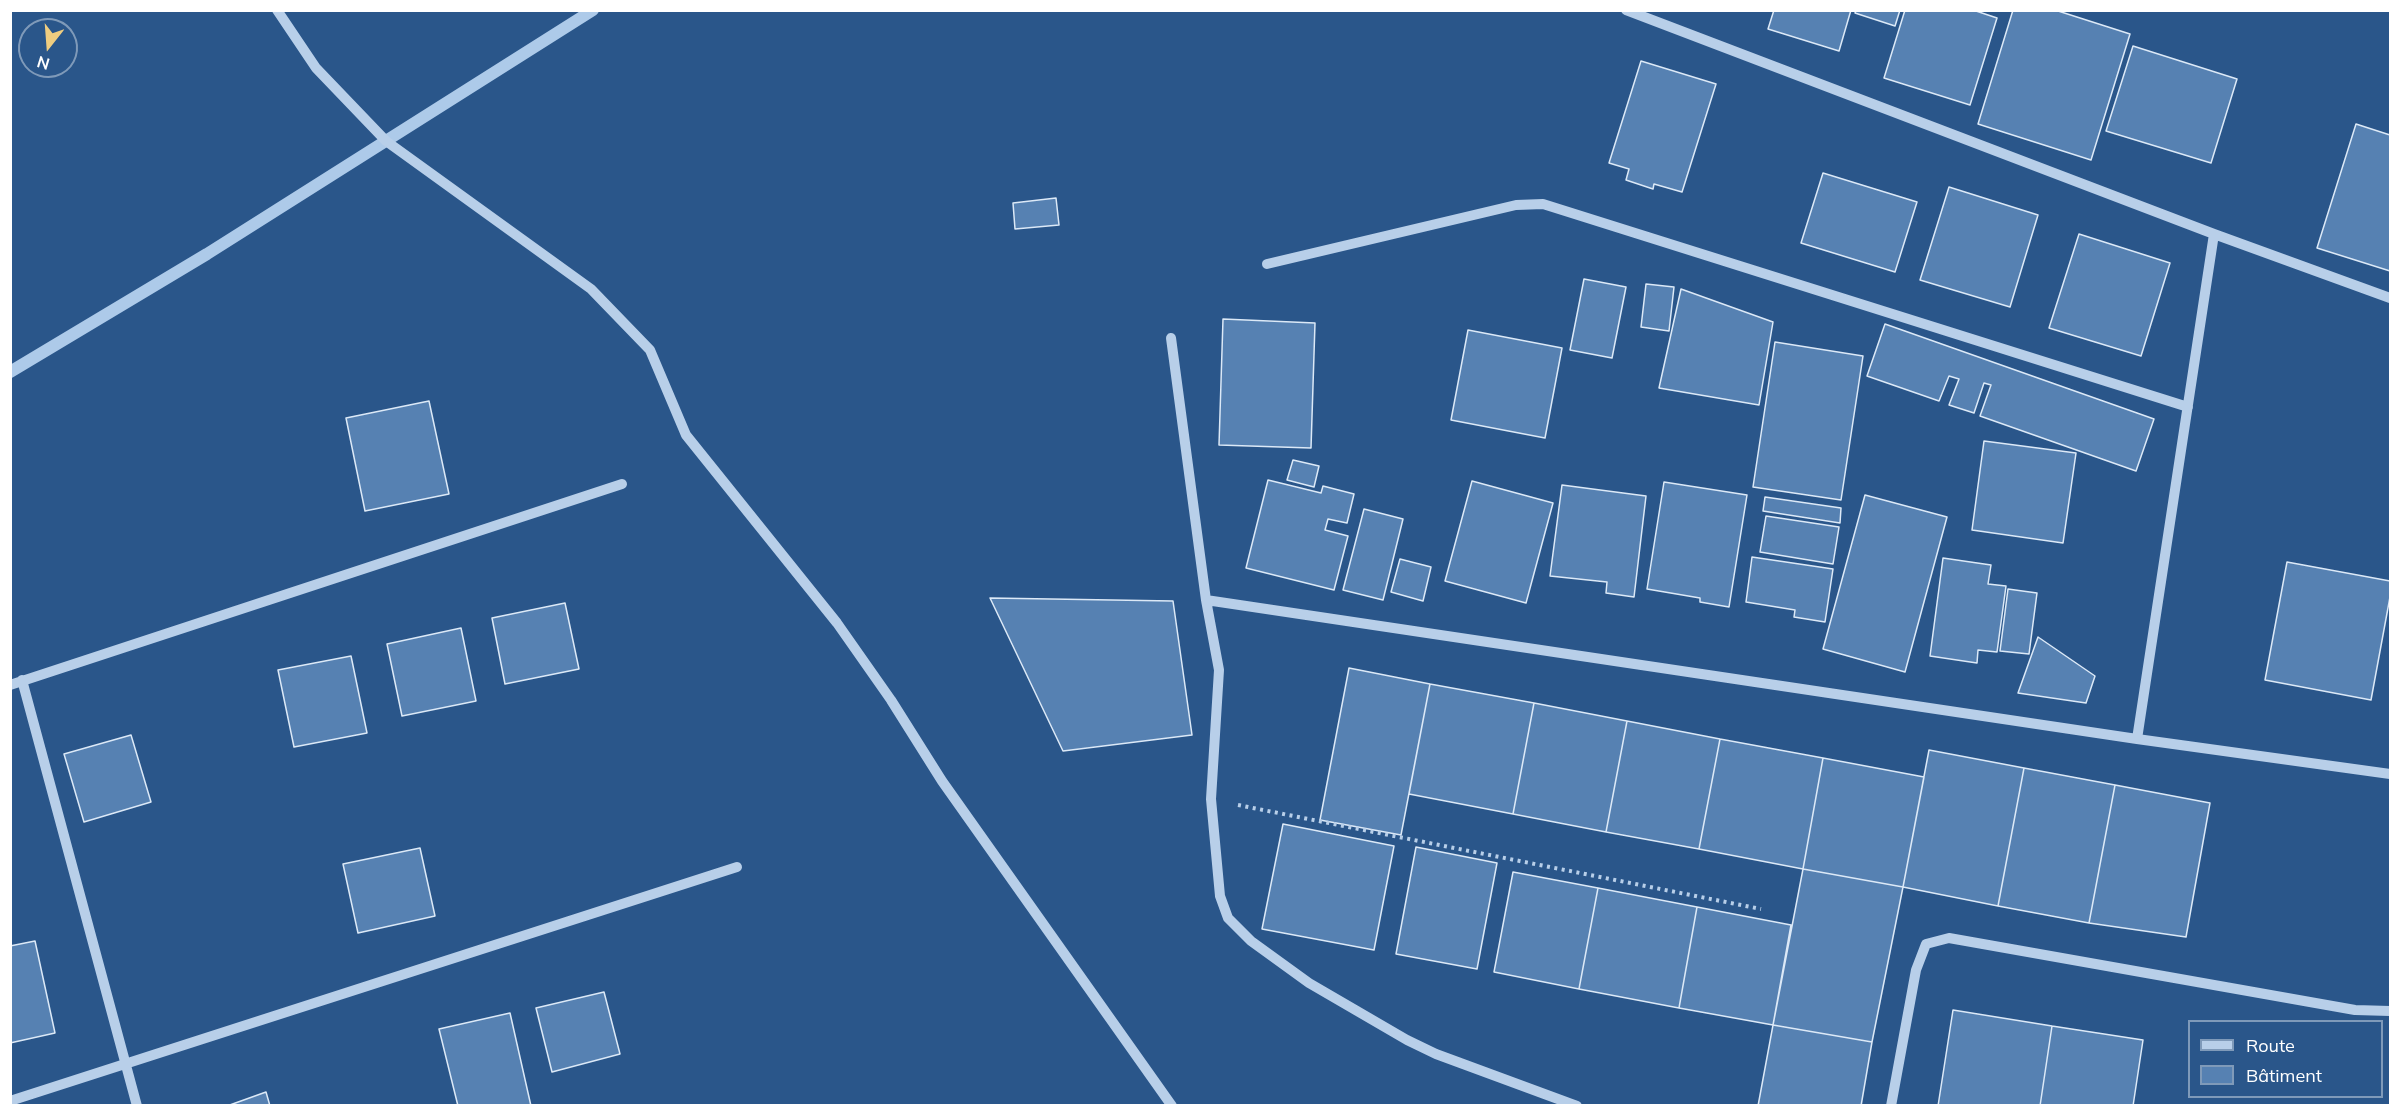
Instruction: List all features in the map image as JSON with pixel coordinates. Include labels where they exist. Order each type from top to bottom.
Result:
[{"type":"street","points":[[277,10],[316,68],[386,141],[591,289],[650,350],[686,435],[837,623],[891,700],[942,781],[1172,1106]]},
{"type":"street","points":[[1626,10],[2214,234],[2391,298]]},
{"type":"street","points":[[1267,264],[1516,205],[1543,204],[2188,407]]},
{"type":"street","points":[[2137,740],[2214,234]]},
{"type":"street","points":[[1171,338],[1206,600],[1219,670],[1211,800],[1220,896],[1228,918],[1251,941],[1309,983],[1416,1045],[1577,1106]]},
{"type":"street","points":[[10,685],[622,484]]},
{"type":"street","points":[[1206,600],[2137,740],[2391,774]]},
{"type":"street","points":[[22,680],[137,1106]]},
{"type":"street","points":[[10,1101],[737,867]]},
{"type":"street","points":[[1891,1106],[1916,970],[1926,944],[1949,938],[2355,1010],[2391,1011]]},
{"type":"path","points":[[1211,800],[1761,909]]},
{"type":"building","points":[[1774,10],[1851,10],[1839,51],[1768,29]]},
{"type":"building","points":[[1856,10],[1900,10],[1895,26],[1855,13]]},
{"type":"building","points":[[1905,10],[1973,10],[1997,18],[1970,105],[1884,78]]},
{"type":"building","points":[[2013,10],[2055,10],[2130,34],[2091,160],[1978,124]]},
{"type":"building","points":[[2133,46],[2237,79],[2211,163],[2106,131]]},
{"type":"building","points":[[1641,61],[1716,84],[1682,192],[1654,184],[1653,189],[1626,180],[1629,169],[1609,163]]},
{"type":"building","points":[[2356,124],[2390,135],[2390,271],[2317,248]]},
{"type":"building","points":[[1823,173],[1917,202],[1895,272],[1801,243]]},
{"type":"building","points":[[1949,187],[2038,215],[2010,307],[1920,280]]},
{"type":"building","points":[[1056,198],[1059,225],[1015,229],[1013,203]]},
{"type":"building","points":[[2079,234],[2170,263],[2141,356],[2049,328]]},
{"type":"building","points":[[1584,279],[1626,287],[1612,358],[1570,350]]},
{"type":"building","points":[[1646,284],[1674,287],[1669,331],[1641,327]]},
{"type":"building","points":[[1681,289],[1773,322],[1759,405],[1659,388]]},
{"type":"building","points":[[1223,319],[1315,323],[1311,448],[1219,445]]},
{"type":"building","points":[[1885,324],[2154,419],[2136,471],[1980,416],[1991,385],[1984,383],[1974,413],[1949,405],[1959,379],[1949,376],[1939,401],[1867,376]]},
{"type":"building","points":[[1468,330],[1562,348],[1545,438],[1451,420]]},
{"type":"building","points":[[1775,342],[1863,356],[1841,500],[1753,487]]},
{"type":"building","points":[[429,401],[449,494],[365,511],[346,418]]},
{"type":"building","points":[[1984,441],[2076,453],[2063,543],[1972,530]]},
{"type":"building","points":[[1293,460],[1319,466],[1314,487],[1287,480]]},
{"type":"building","points":[[1268,480],[1321,493],[1323,486],[1354,494],[1347,523],[1328,519],[1325,530],[1348,536],[1334,590],[1246,568]]},
{"type":"building","points":[[1472,481],[1553,503],[1526,603],[1445,581]]},
{"type":"building","points":[[1664,482],[1747,495],[1729,607],[1700,602],[1700,598],[1647,589]]},
{"type":"building","points":[[1562,485],[1646,496],[1634,597],[1606,593],[1607,582],[1550,576]]},
{"type":"building","points":[[1865,495],[1947,517],[1905,672],[1823,649]]},
{"type":"building","points":[[1765,497],[1841,508],[1840,523],[1763,511]]},
{"type":"building","points":[[1364,509],[1403,519],[1383,600],[1343,590]]},
{"type":"building","points":[[1766,516],[1839,527],[1833,564],[1760,552]]},
{"type":"building","points":[[1752,557],[1833,569],[1825,622],[1794,617],[1795,610],[1746,602]]},
{"type":"building","points":[[1943,558],[1991,565],[1988,584],[2006,586],[1997,652],[1978,650],[1977,663],[1930,656]]},
{"type":"building","points":[[1400,559],[1431,567],[1423,601],[1391,592]]},
{"type":"building","points":[[2287,562],[2390,581],[2390,597],[2371,700],[2265,680]]},
{"type":"building","points":[[2008,589],[2037,593],[2029,654],[2000,651]]},
{"type":"building","points":[[990,598],[1173,601],[1192,735],[1063,751]]},
{"type":"building","points":[[565,603],[579,669],[505,684],[492,618]]},
{"type":"building","points":[[461,628],[476,701],[402,716],[387,644]]},
{"type":"building","points":[[2038,637],[2095,676],[2086,703],[2018,693]]},
{"type":"building","points":[[351,656],[367,733],[294,747],[278,670]]},
{"type":"building","points":[[1349,668],[1430,684],[1401,835],[1320,820]]},
{"type":"building","points":[[1430,684],[1534,703],[1513,814],[1409,794]]},
{"type":"building","points":[[1534,703],[1627,721],[1606,832],[1513,814]]},
{"type":"building","points":[[1627,721],[1720,739],[1699,849],[1606,832]]},
{"type":"building","points":[[131,735],[151,802],[84,822],[64,754]]},
{"type":"building","points":[[1720,739],[1823,758],[1803,869],[1699,849]]},
{"type":"building","points":[[1929,750],[2024,768],[1998,906],[1903,887]]},
{"type":"building","points":[[1823,758],[1924,777],[1903,887],[1803,869]]},
{"type":"building","points":[[2024,768],[2115,785],[2089,923],[1998,906]]},
{"type":"building","points":[[2115,785],[2210,803],[2186,937],[2089,923]]},
{"type":"building","points":[[1283,824],[1394,846],[1374,950],[1262,929]]},
{"type":"building","points":[[1416,847],[1497,863],[1477,969],[1396,954]]},
{"type":"building","points":[[420,848],[435,916],[358,933],[343,864]]},
{"type":"building","points":[[1803,869],[1903,887],[1872,1042],[1773,1025]]},
{"type":"building","points":[[1513,872],[1598,888],[1579,989],[1494,972]]},
{"type":"building","points":[[1598,888],[1697,907],[1679,1008],[1579,989]]},
{"type":"building","points":[[1697,907],[1791,925],[1773,1025],[1679,1008]]},
{"type":"building","points":[[35,941],[55,1033],[10,1043],[10,946]]},
{"type":"building","points":[[604,992],[620,1054],[552,1072],[536,1008]]},
{"type":"building","points":[[1953,1010],[2052,1026],[2040,1106],[1938,1106]]},
{"type":"building","points":[[510,1013],[531,1106],[458,1106],[439,1029]]},
{"type":"building","points":[[1773,1025],[1872,1042],[1861,1106],[1758,1106]]},
{"type":"building","points":[[2052,1026],[2143,1040],[2133,1106],[2040,1106]]},
{"type":"building","points":[[266,1092],[270,1106],[227,1106]]},
{"type":"waterway","points":[[10,372],[207,254],[593,10]]}]
